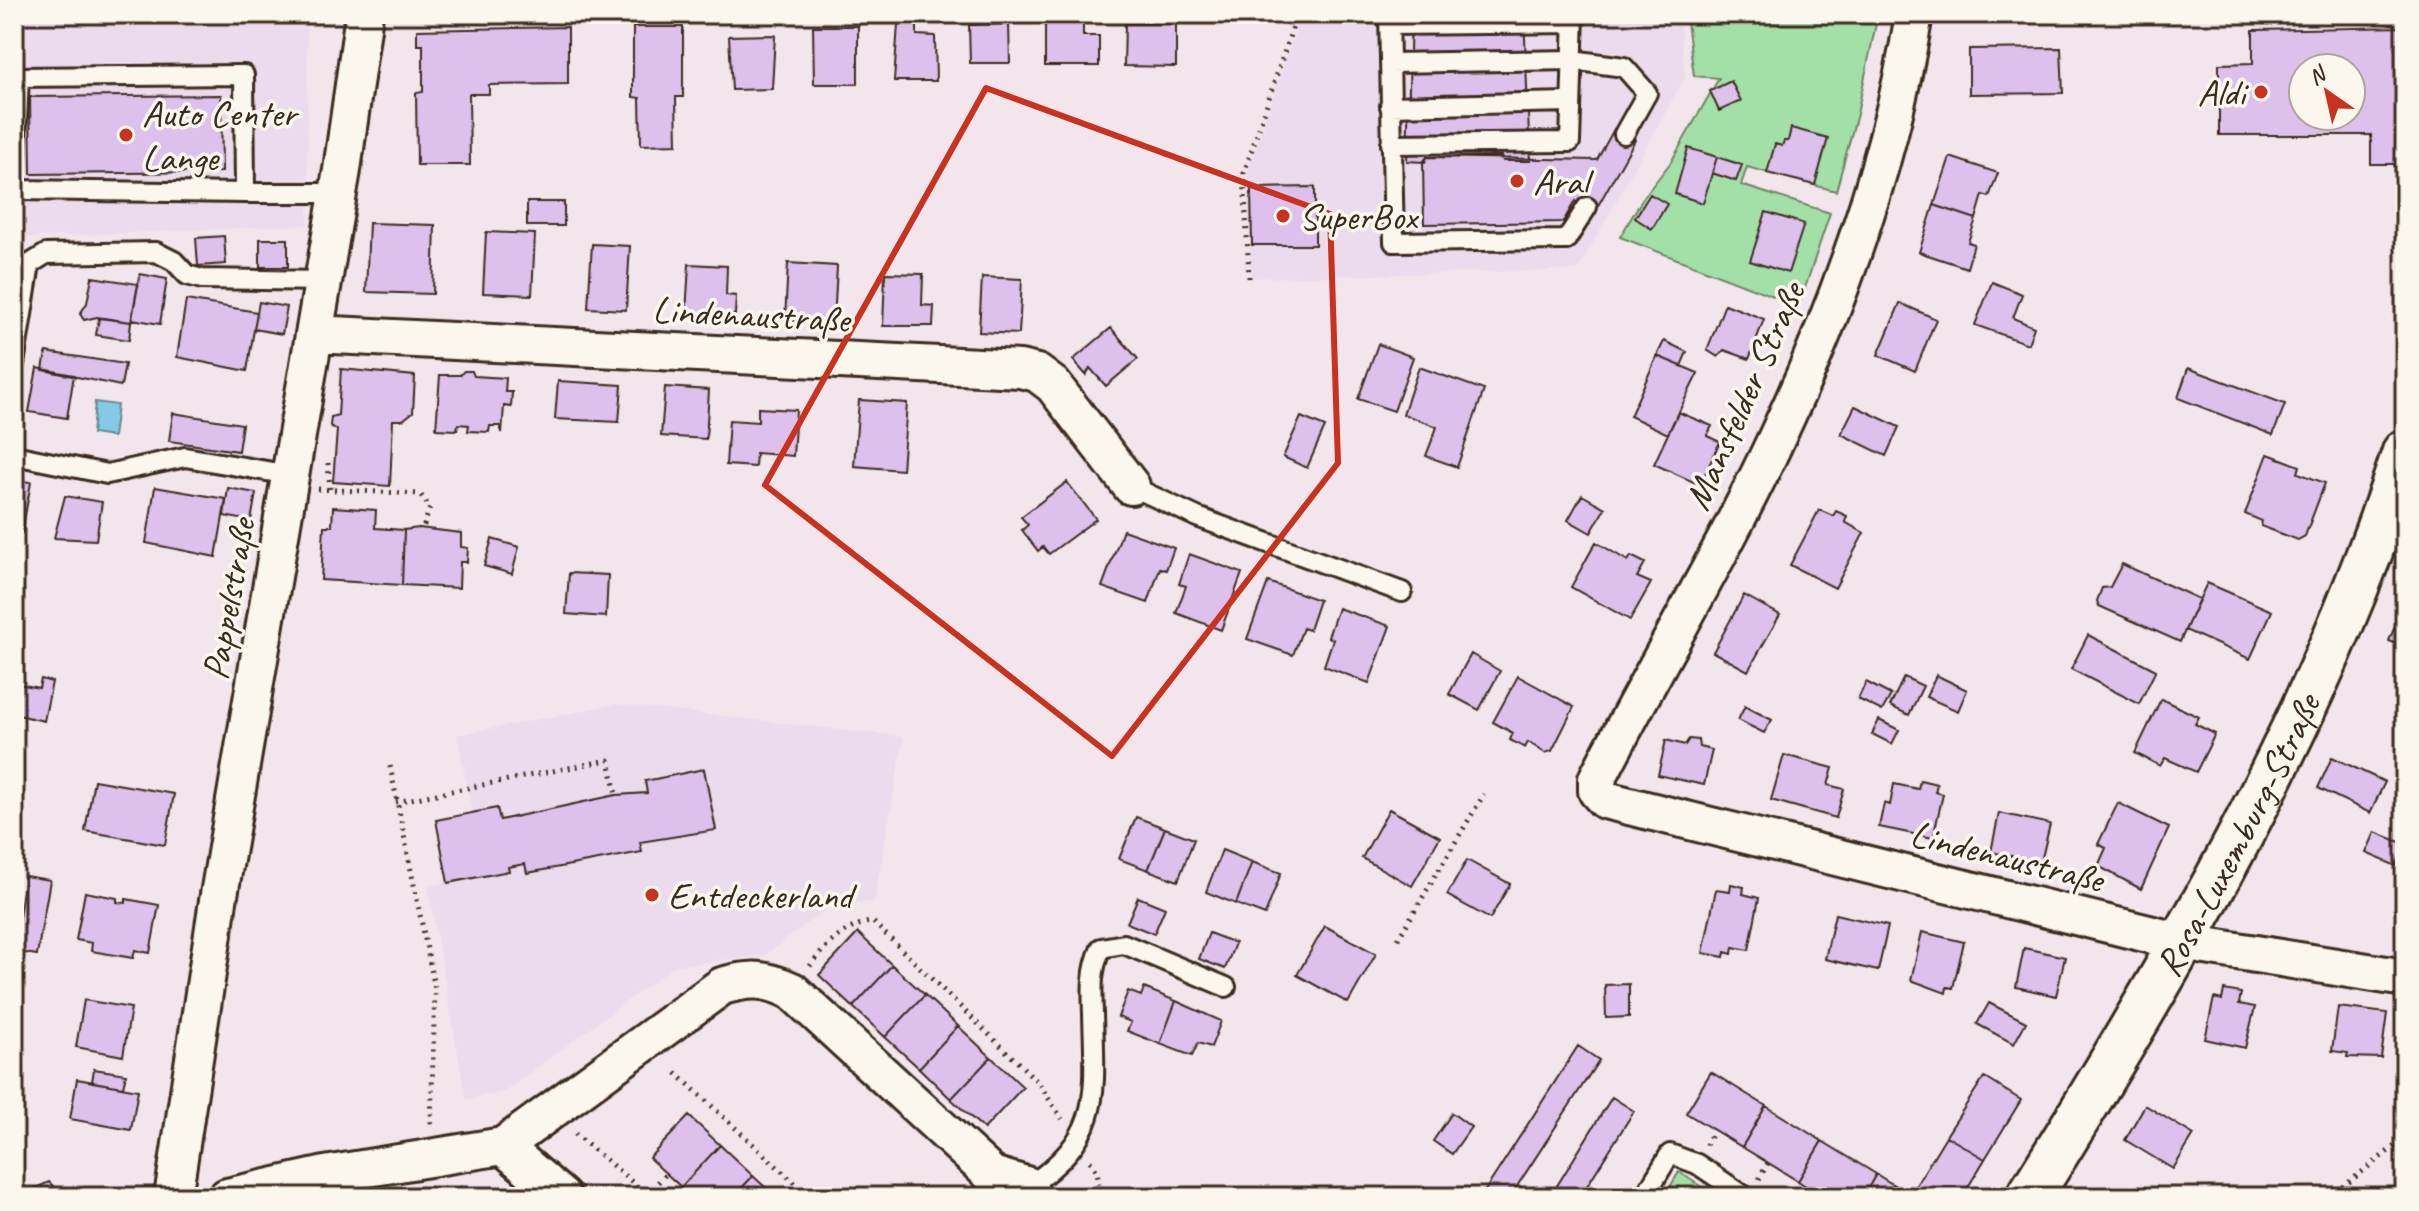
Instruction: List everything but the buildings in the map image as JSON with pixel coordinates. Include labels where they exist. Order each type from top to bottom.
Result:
[{"type":"street","name":"Pappelstraße","points":[[173,1197],[218,901],[324,281],[364,14]]},
{"type":"street","name":"Mansfelder Straße","points":[[1597,791],[1597,779],[1764,463],[1833,305],[1890,135],[1914,14]]},
{"type":"street","name":"Lindenaustraße","points":[[314,334],[1020,369],[1037,373],[1053,385],[1131,486]]},
{"type":"street","name":"Rosa-Luxemburg-Straße","points":[[2029,1197],[2181,942],[2287,747],[2354,594],[2405,452]]},
{"type":"street","name":"Lindenaustraße","points":[[1597,791],[1605,800],[2181,942],[2405,978]]},
{"type":"street","points":[[227,1197],[325,1175],[503,1146],[722,986],[750,978],[769,980],[792,991],[992,1175],[1029,1186]]},
{"type":"street","points":[[503,1146],[562,1197]]},
{"type":"lane","points":[[1391,144],[1570,142],[1574,18],[1389,20],[1390,106],[1391,144],[1394,242],[1566,240],[1587,207]]},
{"type":"lane","points":[[1390,63],[1572,60],[1624,67],[1647,93],[1624,134]]},
{"type":"lane","points":[[14,183],[17,77],[244,75],[245,193]]},
{"type":"lane","points":[[1390,106],[1570,102]]},
{"type":"lane","points":[[14,190],[338,193]]},
{"type":"lane","points":[[14,364],[30,264],[46,254],[156,252],[174,261],[187,275],[202,279],[324,281]]},
{"type":"lane","points":[[14,455],[107,474],[185,457],[290,475]]},
{"type":"lane","points":[[1131,486],[1197,517],[1402,592]]},
{"type":"lane","points":[[1029,1186],[1057,1167],[1088,1124],[1095,1094],[1092,969],[1101,948],[1124,944],[1226,987]]},
{"type":"lane","points":[[1644,1197],[1670,1154],[1697,1164],[1746,1197]]},
{"type":"path","points":[[1249,278],[1244,173],[1297,14]]},
{"type":"path","points":[[324,490],[420,494],[430,508],[423,528]]},
{"type":"path","points":[[396,802],[609,760],[616,795]]},
{"type":"path","points":[[390,766],[435,989],[428,1160]]},
{"type":"path","points":[[1398,939],[1484,794]]},
{"type":"path","points":[[792,991],[819,954],[852,928],[873,922],[1038,1082],[1097,1171],[1101,1197]]},
{"type":"path","points":[[676,1073],[810,1197]]},
{"type":"path","points":[[551,1111],[649,1196],[666,1174]]},
{"type":"path","points":[[2330,1197],[2405,1138]]},
{"type":"highlighted area","points":[[986,88],[1330,214],[1338,463],[1112,756],[765,485]]},
{"type":"shaded area","points":[[14,14],[307,14],[308,225],[14,238]]},
{"type":"shaded area","points":[[1301,14],[1604,14],[1605,19],[1679,15],[1685,77],[1578,270],[1251,278],[1247,174]]},
{"type":"shaded area","name":"Entdeckerland","points":[[616,704],[904,737],[874,902],[833,904],[765,955],[674,966],[504,1092],[466,1099],[428,887],[448,882],[436,820],[472,812],[457,735]]},
{"type":"green space","points":[[1686,14],[1878,14],[1857,114],[1836,191],[1747,167],[1741,185],[1830,213],[1799,306],[1620,237],[1643,198],[1671,162],[1719,78],[1694,76]]},
{"type":"green space","points":[[1679,1172],[1717,1197],[1664,1197]]},
{"type":"water","points":[[95,402],[117,405],[113,437],[92,434]]},
{"type":"place","name":"Aldi","points":[[2261,92]]},
{"type":"place","name":"Auto Center Lange","points":[[126,135]]},
{"type":"place","name":"Aral","points":[[1517,181]]},
{"type":"place","name":"SuperBox","points":[[1283,216]]},
{"type":"place","name":"Entdeckerland","points":[[652,895]]}]
